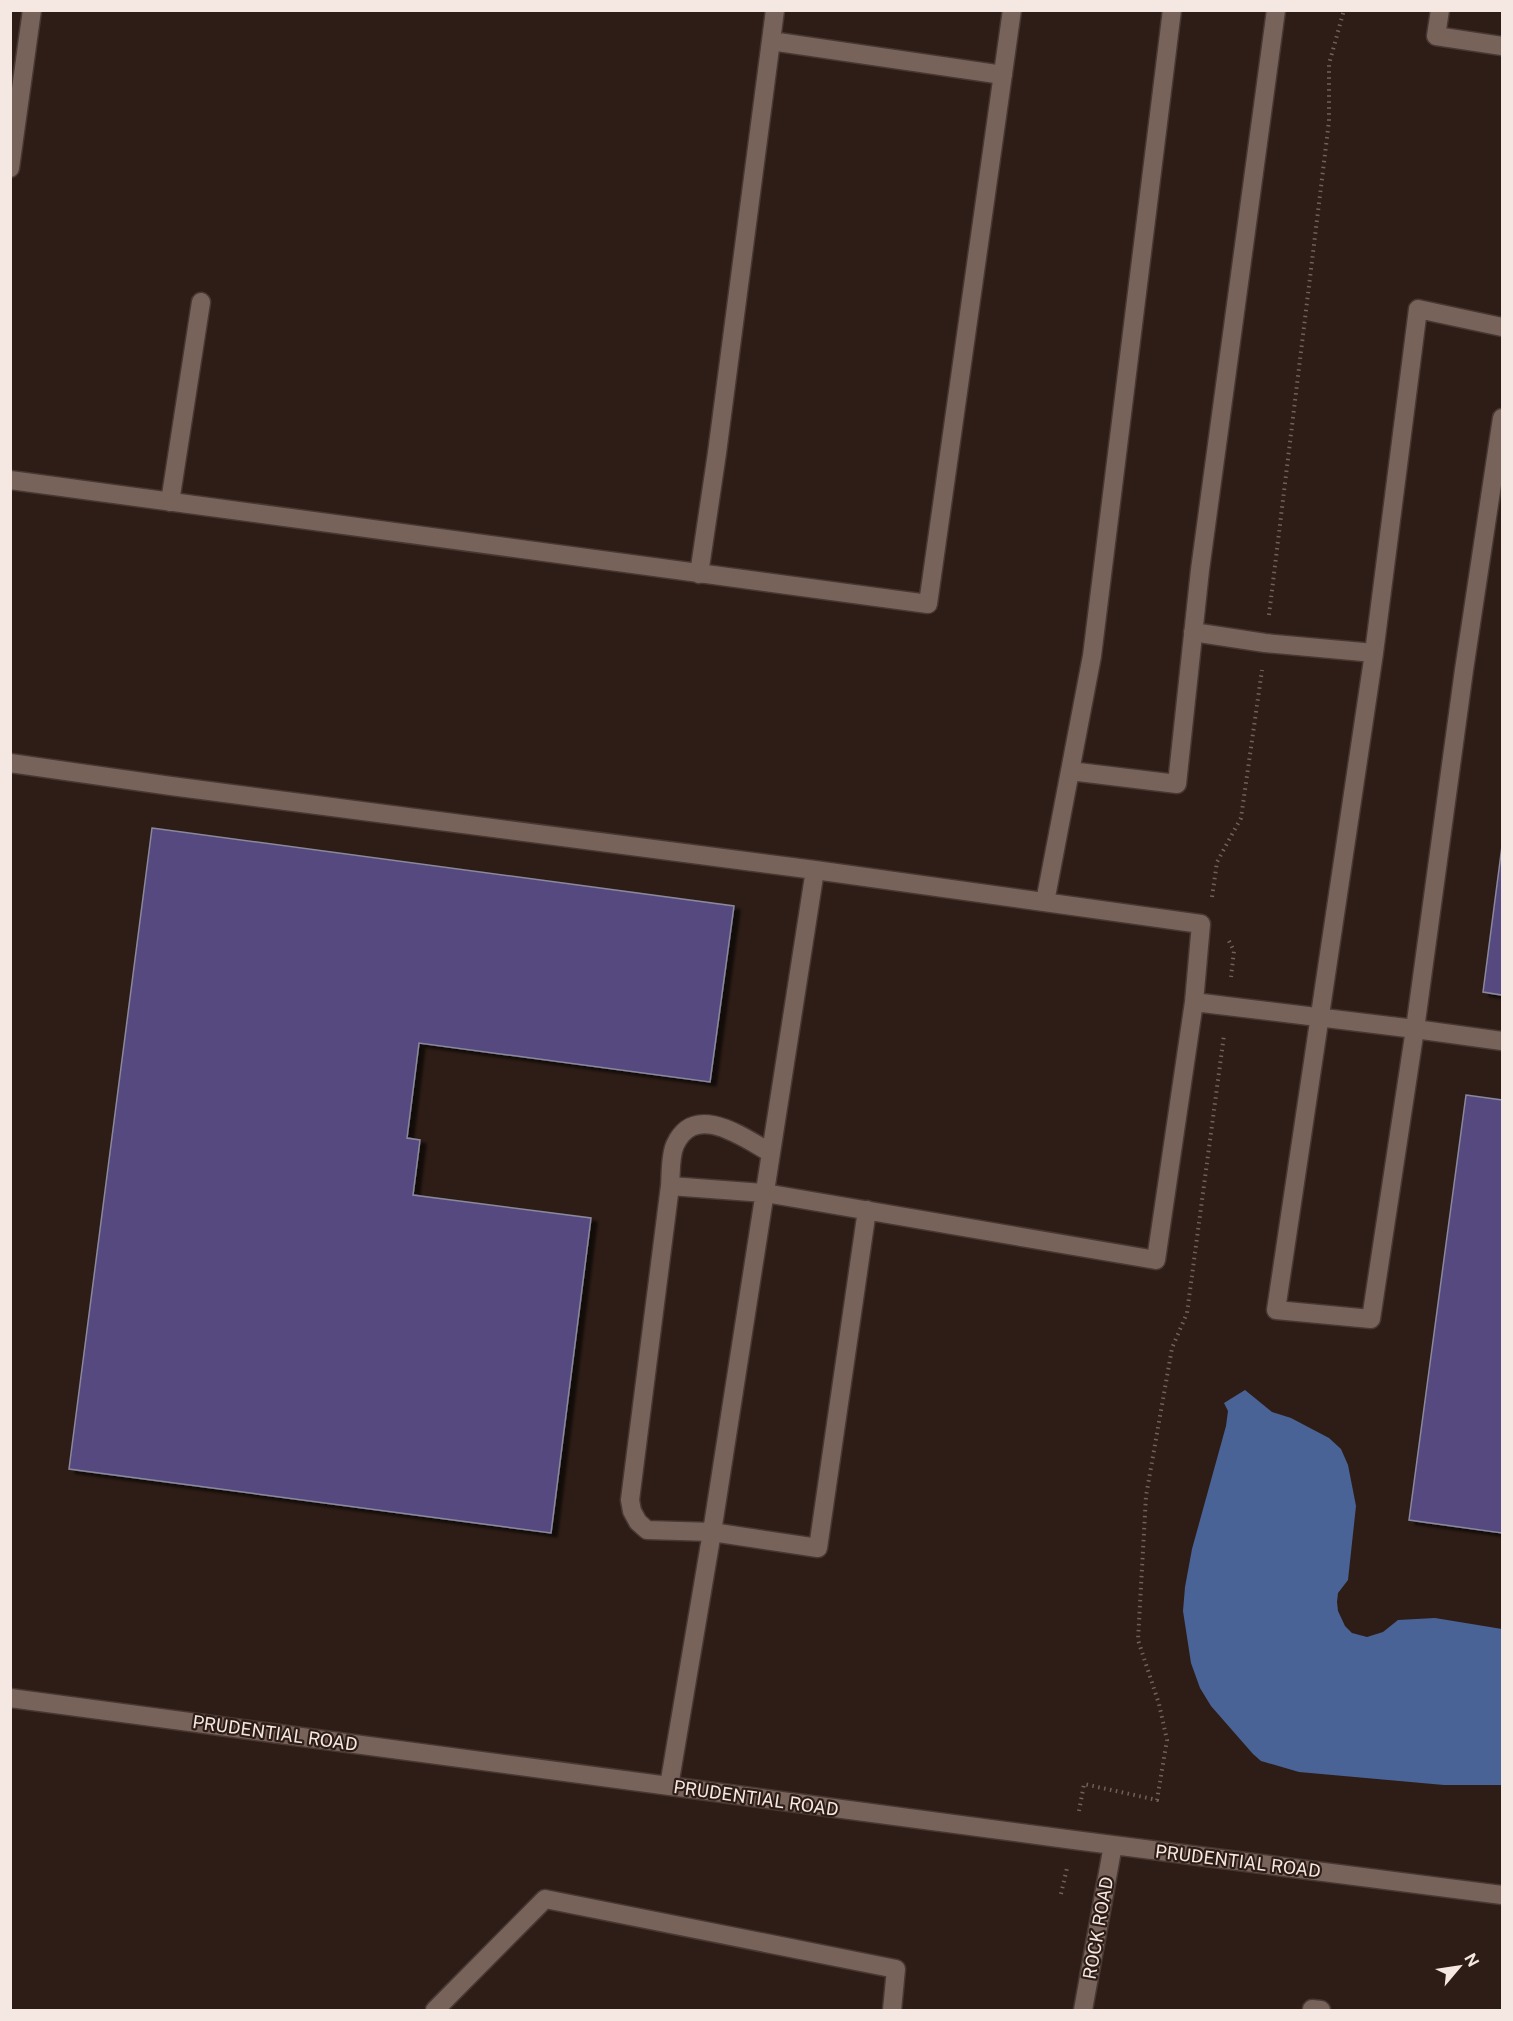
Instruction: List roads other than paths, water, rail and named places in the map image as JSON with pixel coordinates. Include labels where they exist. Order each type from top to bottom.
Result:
[{"type":"street","points":[[699,574],[775,10]]},
{"type":"street","points":[[10,480],[928,604],[1012,10]]},
{"type":"street","points":[[1044,902],[1092,656],[1172,10]]},
{"type":"street","points":[[1070,771],[1177,784],[1200,570],[1276,10]]},
{"type":"street","points":[[1440,10],[1436,36],[1503,46]]},
{"type":"street","points":[[10,168],[27,11]]},
{"type":"street","points":[[771,41],[1003,75]]},
{"type":"street","points":[[170,501],[201,302]]},
{"type":"street","points":[[1503,327],[1418,309],[1374,653],[1276,1310],[1371,1319],[1415,1029],[1464,670],[1503,418]]},
{"type":"street","points":[[1193,632],[1265,643],[1374,653]]},
{"type":"street","points":[[10,763],[815,870],[1201,924],[1194,1002],[1156,1260],[765,1192],[670,1186]]},
{"type":"street","points":[[669,1786],[712,1532],[815,870]]},
{"type":"street","points":[[1194,1002],[1503,1041]]},
{"type":"street","points":[[771,1153],[711,1123],[699,1125],[682,1133],[674,1146],[630,1500],[638,1522],[647,1530],[712,1532],[818,1548],[867,1210]]},
{"type":"street","name":"PRUDENTIAL ROAD","points":[[10,1698],[1503,1895]]},
{"type":"street","name":"ROCK ROAD","points":[[1083,2010],[1113,1845]]},
{"type":"street","points":[[435,2010],[545,1899],[897,1969],[892,2010]]},
{"type":"water","points":[[1245,1390],[1272,1412],[1291,1418],[1329,1438],[1341,1449],[1348,1465],[1356,1506],[1348,1580],[1338,1593],[1337,1602],[1338,1611],[1345,1626],[1352,1633],[1367,1637],[1383,1632],[1398,1620],[1435,1618],[1502,1629],[1502,1785],[1444,1785],[1299,1772],[1261,1761],[1211,1706],[1200,1688],[1191,1663],[1183,1611],[1185,1587],[1192,1549],[1226,1426],[1228,1411],[1224,1403]]}]
